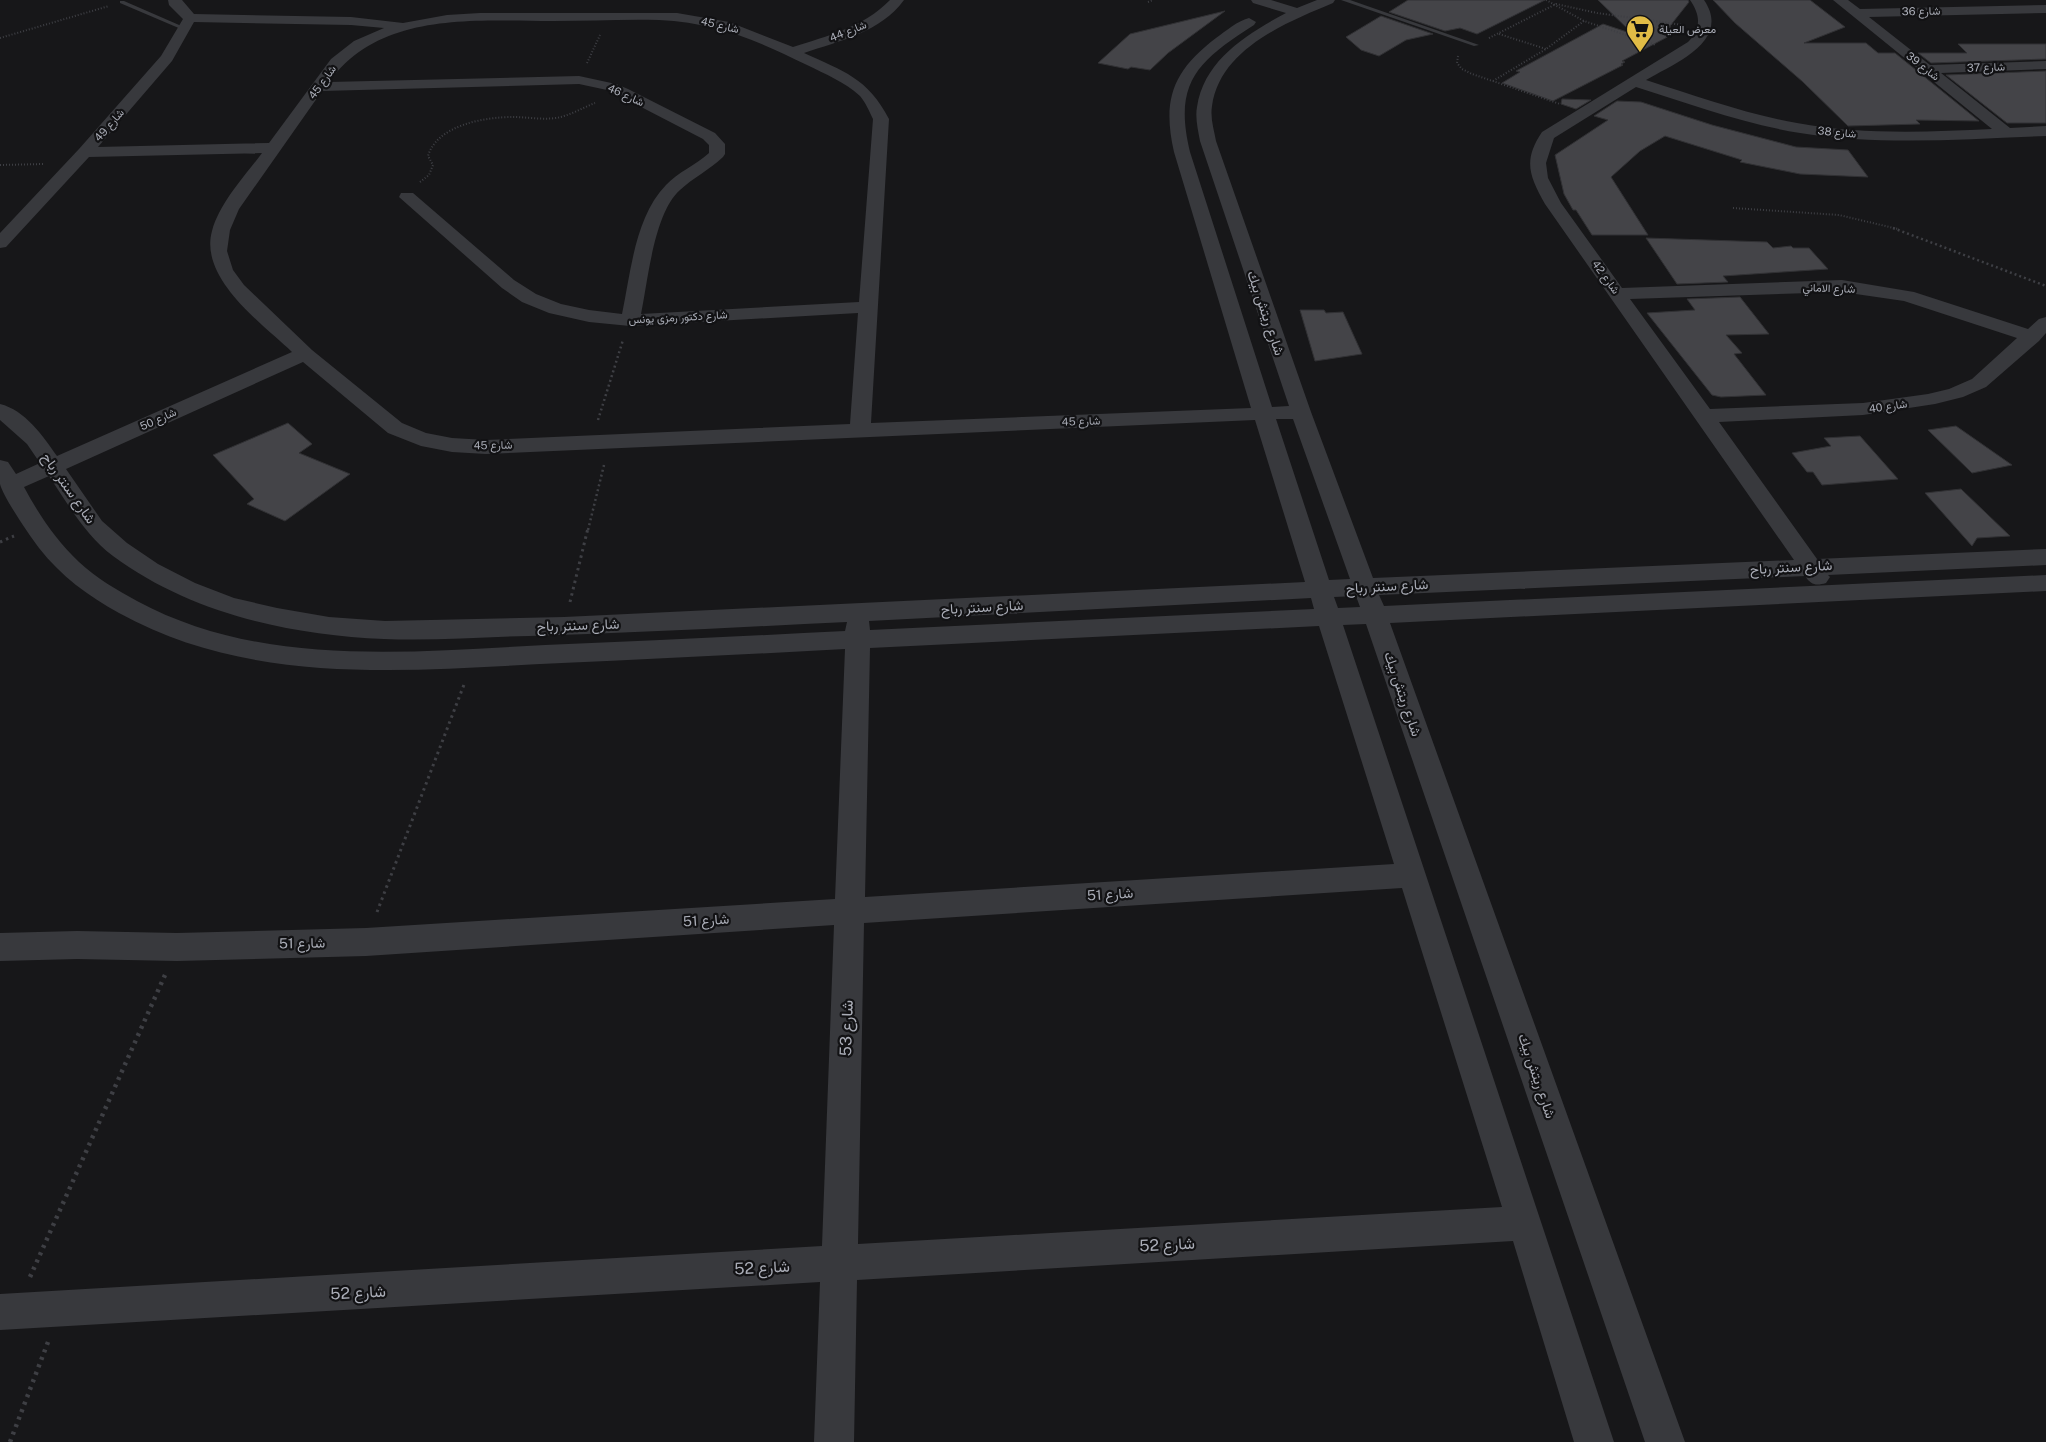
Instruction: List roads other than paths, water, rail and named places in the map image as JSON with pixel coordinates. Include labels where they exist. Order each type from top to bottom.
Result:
[{"type":"street","points":[[175,0],[174,2],[187,23],[352,21],[406,26]]},
{"type":"street","name":"شارع 44","points":[[792,52],[858,28],[878,18],[891,8],[897,0]]},
{"type":"street","name":"شارع 42","points":[[1698,0],[1707,18],[1706,28],[1702,37],[1693,45],[1548,135],[1539,150],[1536,167],[1553,204],[1830,594]]},
{"type":"street","name":"شارع 39","points":[[1840,0],[2006,132]]},
{"type":"street","name":"شارع ريتش بيك","points":[[1294,4],[1229,58],[1217,73],[1209,88],[1204,105],[1204,123],[1213,160],[1301,412],[1376,616],[1664,1442]]},
{"type":"street","name":"شارع ريتش بيك","points":[[1294,4],[1244,26],[1207,51],[1191,69],[1180,89],[1176,111],[1182,152],[1263,414],[1594,1442]]},
{"type":"street","name":"شارع 36","points":[[1856,13],[2046,9]]},
{"type":"street","name":"شارع 45","points":[[860,430],[881,118],[873,102],[859,87],[792,52],[737,28],[709,21],[678,17],[452,18],[406,26],[376,36],[347,52],[318,87],[231,209],[221,230],[218,251],[224,270],[237,289],[305,354],[396,428],[421,439],[452,445],[486,447],[591,440],[610,440],[1263,414],[1301,412]]},
{"type":"street","name":"شارع 49","points":[[0,243],[80,158],[174,50],[187,23]]},
{"type":"street","name":"شارع 37","points":[[1926,69],[2046,65]]},
{"type":"street","name":"شارع 46","points":[[318,87],[579,80],[596,83],[623,92],[709,136],[716,144],[716,154],[706,164],[673,187],[658,204],[651,222],[630,320]]},
{"type":"street","name":"شارع 38","points":[[1634,82],[1758,120],[1801,128],[1888,136],[2046,131]]},
{"type":"street","points":[[80,158],[274,148]]},
{"type":"street","name":"شارع دكتور رمزى يونس","points":[[407,197],[508,284],[529,298],[556,309],[589,316],[630,320],[868,307]]},
{"type":"street","name":"شارع الاماني","points":[[1618,294],[1812,286],[1858,288],[1916,298],[2039,330]]},
{"type":"street","name":"شارع 40","points":[[1705,416],[1863,410],[1928,400],[1956,393],[1979,383],[2039,330]]},
{"type":"street","name":"شارع 50","points":[[6,475],[54,466],[305,354]]},
{"type":"street","name":"شارع سنتر رباح","points":[[0,410],[17,422],[34,438],[94,526],[119,549],[150,570],[187,589],[229,605],[277,617],[329,626],[385,630],[564,626],[858,626],[1329,618],[2046,583]]},
{"type":"street","name":"شارع سنتر رباح","points":[[6,475],[35,526],[67,564],[136,614],[182,634],[236,649],[296,658],[362,662],[474,658],[1365,587],[2046,557]]},
{"type":"street","name":"شارع 53","points":[[834,1442],[858,626]]},
{"type":"street","name":"شارع 51","points":[[0,948],[77,945],[177,947],[366,942],[1412,875]]},
{"type":"street","name":"شارع 52","points":[[7,1312],[1525,1223]]},
{"type":"lane","points":[[1344,0],[1476,45]]},
{"type":"lane","points":[[122,2],[187,23]]},
{"type":"place","name":"معرض العيلة","points":[[1640,53]]}]
